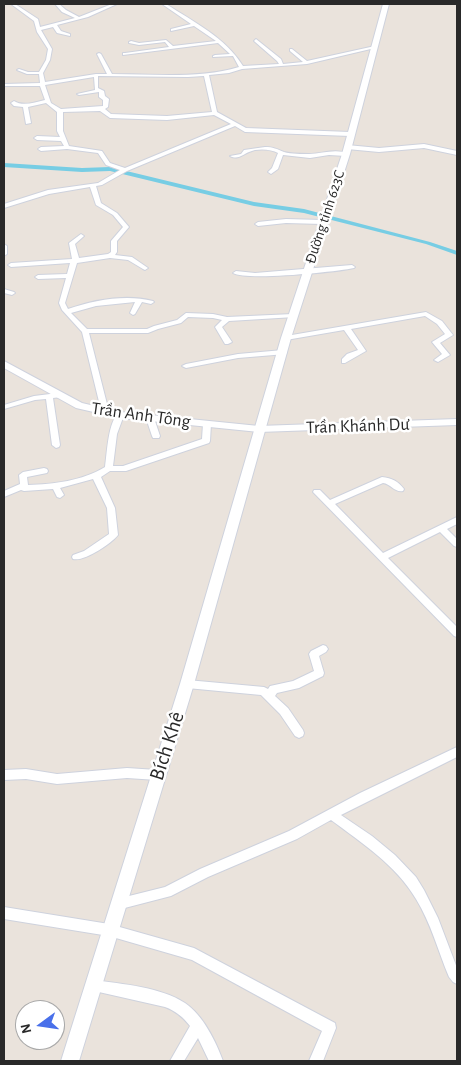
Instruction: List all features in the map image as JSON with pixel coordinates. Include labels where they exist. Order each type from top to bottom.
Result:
[{"type":"main road","name":"Đường tỉnh 623C","points":[[259,429],[323,218],[346,150],[386,4]]},
{"type":"main road","name":"Bích Khê","points":[[70,1061],[157,775],[187,684],[259,429]]},
{"type":"street","points":[[4,7],[12,4],[27,12],[36,20],[39,32],[50,49],[48,60],[41,73],[42,84],[48,101],[60,111],[100,109],[105,107],[106,99],[102,97],[102,92],[96,89],[96,75]]},
{"type":"street","points":[[57,4],[64,11],[79,18]]},
{"type":"street","points":[[39,29],[58,22],[79,18],[116,4]]},
{"type":"street","points":[[164,4],[234,55],[242,68]]},
{"type":"street","points":[[54,25],[59,32],[68,35]]},
{"type":"street","points":[[173,30],[195,25]]},
{"type":"street","points":[[256,40],[279,60],[282,66]]},
{"type":"street","points":[[131,42],[139,44],[166,41],[171,47]]},
{"type":"street","points":[[126,54],[218,42]]},
{"type":"street","points":[[139,46],[153,50]]},
{"type":"street","points":[[4,85],[42,84],[96,75],[206,74],[242,68],[308,63],[374,47]]},
{"type":"street","points":[[292,50],[308,63]]},
{"type":"street","points":[[99,54],[100,60],[106,66],[110,75]]},
{"type":"street","points":[[215,56],[234,55]]},
{"type":"street","points":[[19,70],[27,73],[41,73]]},
{"type":"street","points":[[206,74],[215,113]]},
{"type":"street","points":[[79,94],[99,90]]},
{"type":"street","points":[[14,102],[16,105],[25,106],[48,101]]},
{"type":"street","points":[[25,106],[28,123]]},
{"type":"street","points":[[100,109],[110,116],[167,118],[215,113],[233,125],[255,131],[350,134]]},
{"type":"street","points":[[60,111],[62,139],[68,147]]},
{"type":"street","points":[[4,206],[42,194],[93,186],[185,146],[201,134],[233,125]]},
{"type":"street","points":[[243,138],[255,131]]},
{"type":"street","points":[[37,138],[62,139]]},
{"type":"street","points":[[233,156],[243,155],[246,150],[268,148],[281,154],[310,156],[346,150],[379,150],[424,146],[457,153]]},
{"type":"street","points":[[62,154],[68,147]]},
{"type":"street","points":[[41,149],[68,147],[100,152],[108,164],[123,172]]},
{"type":"street","points":[[269,158],[281,154]]},
{"type":"street","points":[[271,172],[275,169],[281,154]]},
{"type":"street","points":[[93,186],[98,204],[115,214],[126,225],[114,241],[114,252],[110,256]]},
{"type":"street","points":[[42,194],[47,199]]},
{"type":"street","points":[[280,214],[280,224]]},
{"type":"street","points":[[258,224],[280,224],[323,218]]},
{"type":"street","points":[[81,236],[72,243],[75,261],[62,303],[85,331],[105,412]]},
{"type":"street","points":[[4,246],[4,254]]},
{"type":"street","points":[[11,265],[75,261],[110,256],[130,258],[145,268]]},
{"type":"street","points":[[236,273],[256,275],[352,267]]},
{"type":"street","points":[[38,277],[69,276]]},
{"type":"street","points":[[4,291],[12,293]]},
{"type":"street","points":[[68,312],[107,303],[140,300],[151,302]]},
{"type":"street","points":[[134,313],[140,300]]},
{"type":"street","points":[[85,331],[148,331],[156,327],[179,322],[186,315],[213,316],[227,319],[293,316]]},
{"type":"street","points":[[286,338],[428,315],[441,323],[449,335],[436,342],[446,356],[438,360]]},
{"type":"street","points":[[227,319],[218,327],[228,342]]},
{"type":"street","points":[[346,361],[350,356],[362,351],[347,329]]},
{"type":"street","points":[[186,366],[238,356],[282,352]]},
{"type":"street","name":"Trần Anh Tông","points":[[4,364],[53,396],[79,406],[120,415],[259,429]]},
{"type":"street","points":[[4,407],[53,396],[56,445]]},
{"type":"street","points":[[109,468],[113,434],[120,415]]},
{"type":"street","points":[[150,418],[156,436]]},
{"type":"street","name":"Trần Khánh Dư","points":[[259,429],[457,422]]},
{"type":"street","points":[[4,494],[22,486],[24,488],[55,485],[96,476],[109,468],[123,469],[206,441],[207,424]]},
{"type":"street","points":[[22,486],[23,475],[44,471]]},
{"type":"street","points":[[76,558],[97,548],[114,535],[111,508],[96,476]]},
{"type":"street","points":[[330,503],[382,480],[390,481],[400,489]]},
{"type":"street","points":[[55,485],[60,495]]},
{"type":"street","points":[[318,492],[457,633]]},
{"type":"street","points":[[382,557],[457,520]]},
{"type":"street","points":[[441,528],[457,544]]},
{"type":"street","points":[[270,695],[274,689],[295,685],[319,673],[314,654],[323,649]]},
{"type":"street","points":[[187,684],[264,691],[270,695],[298,733]]},
{"type":"street","points":[[117,904],[167,892],[204,873],[293,835],[331,814],[457,752]]},
{"type":"street","points":[[4,775],[26,774],[57,779],[127,773],[157,775]]},
{"type":"street","points":[[331,814],[382,850],[414,885],[424,902],[453,973],[457,978]]},
{"type":"street","points":[[4,913],[110,930],[194,954],[330,1028],[316,1061]]},
{"type":"street","points":[[94,986],[174,1003],[187,1014],[197,1027],[216,1061]]},
{"type":"street","points":[[177,1061],[197,1027]]},
{"type":"waterway","points":[[4,165],[82,170],[110,169],[254,204],[304,211],[428,243],[457,253]]}]
